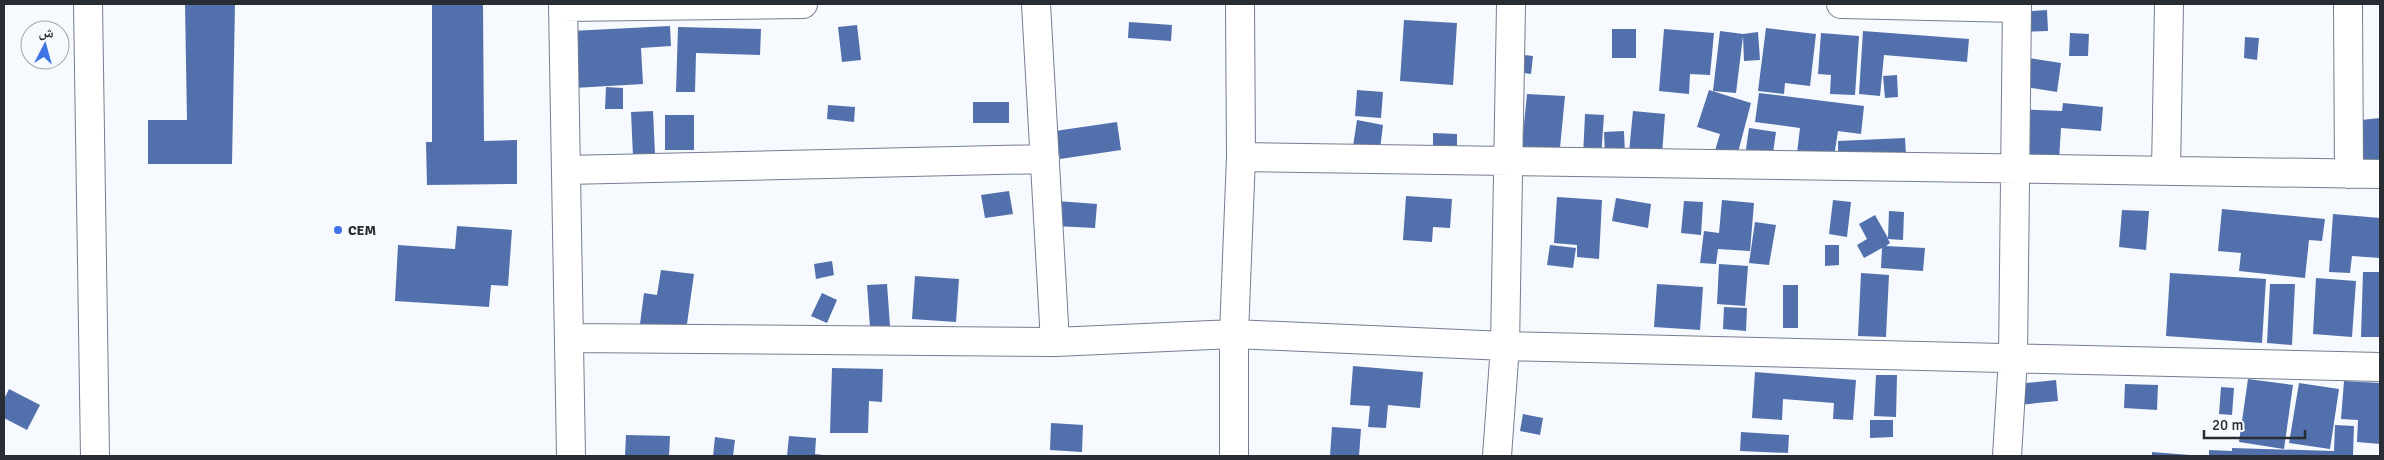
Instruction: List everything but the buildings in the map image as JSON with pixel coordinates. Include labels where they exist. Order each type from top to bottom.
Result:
[{"type":"street","points":[[88,4],[95,456]]},
{"type":"street","points":[[571,456],[563,6],[802,4]]},
{"type":"street","points":[[1036,4],[1055,342]]},
{"type":"street","points":[[1234,456],[1234,334],[1241,157],[1240,4]]},
{"type":"street","points":[[1497,456],[1505,346],[1511,4]]},
{"type":"street","points":[[1841,4],[2017,6],[2013,358],[2007,456]]},
{"type":"street","points":[[2166,171],[2170,4]]},
{"type":"street","points":[[2348,4],[2349,174]]},
{"type":"street","points":[[1241,157],[2380,174]]},
{"type":"street","points":[[566,170],[1045,159]]},
{"type":"street","points":[[569,338],[1055,342],[1234,334],[1505,346],[2380,368]]},
{"type":"place","name":"CEM","points":[[338,230]]}]
